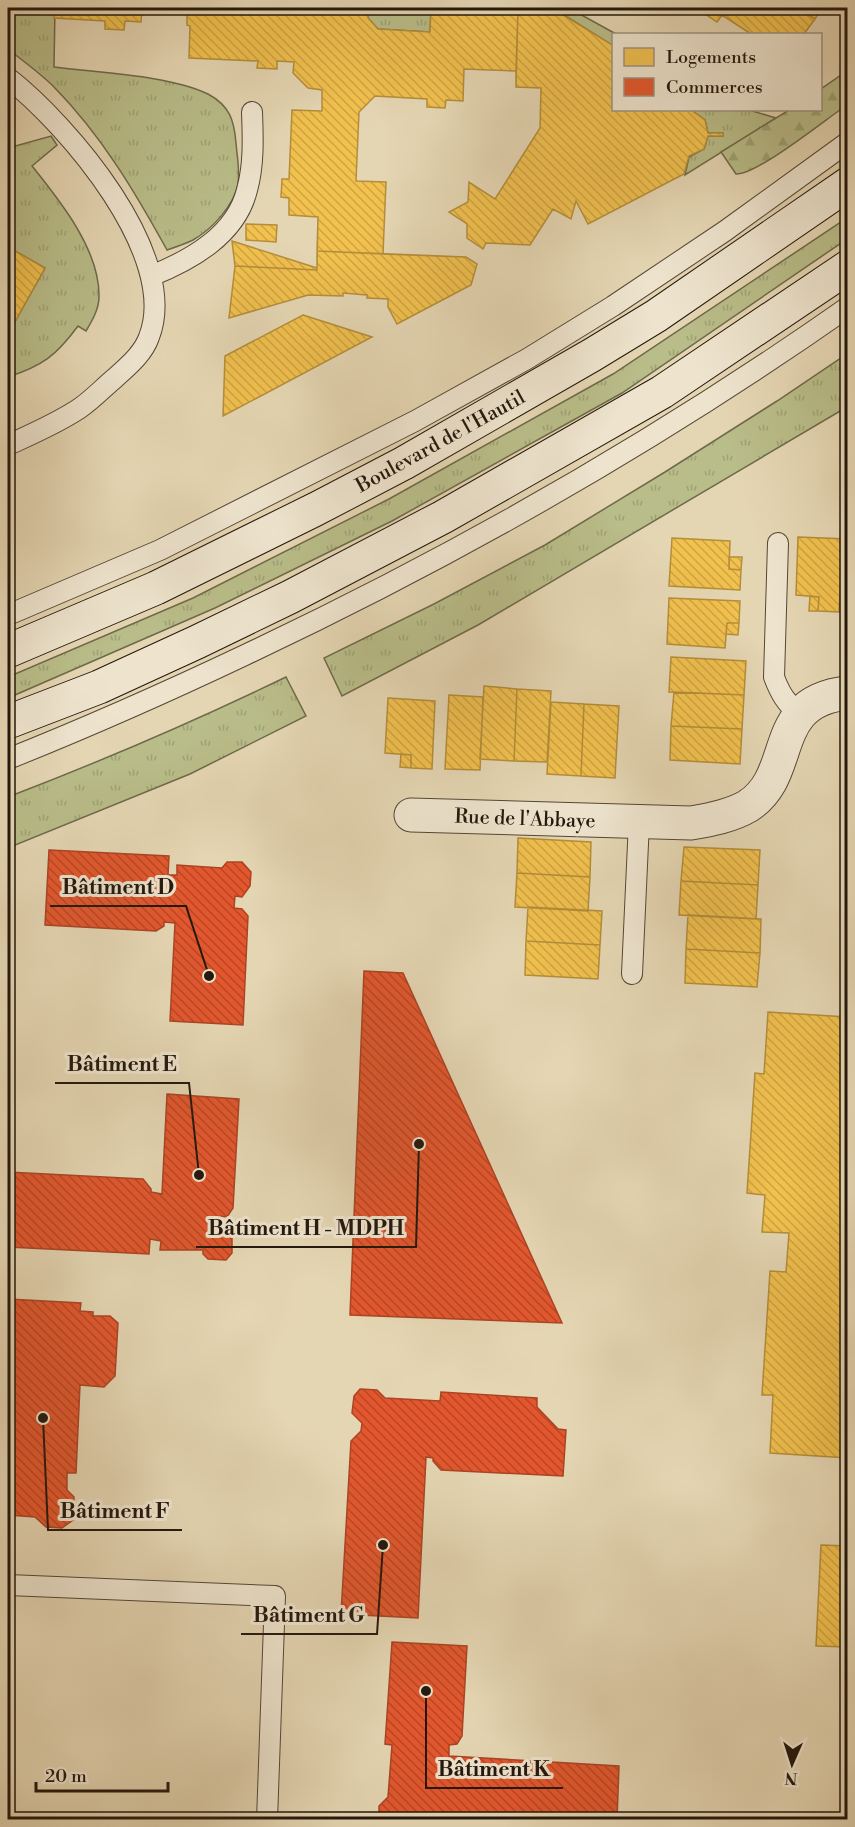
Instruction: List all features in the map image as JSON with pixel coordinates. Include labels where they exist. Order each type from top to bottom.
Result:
[{"type":"main road","name":"Boulevard de l'Hautil","points":[[8,651],[156,588],[404,463],[656,316],[848,184]]},
{"type":"main road","points":[[8,722],[99,687],[188,646],[290,597],[443,517],[662,392],[848,267]]},
{"type":"main road","name":"Rue de l'Abbaye","points":[[411,815],[691,823],[718,818],[747,806],[760,795],[769,782],[788,733],[799,714],[808,705],[832,694],[848,693]]},
{"type":"lane","points":[[8,78],[58,125],[107,185],[135,234],[149,266],[155,303],[149,338],[131,364],[82,407],[53,424],[8,445]]},
{"type":"lane","points":[[151,276],[195,256],[224,231],[236,215],[247,191],[250,173],[253,151],[252,112]]},
{"type":"lane","points":[[8,615],[160,550],[415,421],[613,306],[848,142]]},
{"type":"lane","points":[[8,759],[67,736],[307,626],[458,547],[588,475],[694,411],[848,308]]},
{"type":"lane","points":[[778,543],[774,677],[780,693],[799,714]]},
{"type":"lane","points":[[632,975],[639,822]]},
{"type":"lane","points":[[8,1586],[275,1596],[267,1820]]},
{"type":"green space","points":[[8,8],[55,8],[54,67],[174,83],[208,94],[221,103],[234,127],[239,179],[232,200],[215,223],[193,240],[167,250],[130,186],[87,125],[49,82],[8,49]]},
{"type":"green space","points":[[368,8],[431,8],[430,32],[378,29],[368,18]]},
{"type":"green space","points":[[553,8],[569,8],[614,33],[612,33],[612,45]]},
{"type":"green space","points":[[847,71],[847,105],[759,166],[736,174],[721,152],[787,111],[822,111],[822,88]]},
{"type":"green space","points":[[692,111],[752,111],[776,118],[685,175],[689,157],[704,149],[708,136],[723,136],[723,133],[708,133],[705,120]]},
{"type":"green space","points":[[51,136],[57,145],[32,166],[66,210],[86,244],[98,279],[99,301],[95,315],[86,331],[78,326],[48,359],[8,377],[8,334],[45,268],[8,247],[8,148]]},
{"type":"green space","points":[[847,218],[847,239],[622,393],[392,521],[215,608],[8,698],[8,677],[193,598],[389,499],[613,374]]},
{"type":"green space","points":[[847,354],[847,407],[478,625],[342,696],[324,658],[434,604],[545,545],[665,472]]},
{"type":"green space","points":[[286,677],[306,716],[190,774],[8,848],[8,797],[148,740]]},
{"type":"building: Logements","points":[[55,8],[142,8],[141,22],[125,21],[124,30],[105,29],[105,21],[54,18]]},
{"type":"building: Logements","points":[[55,8],[142,8],[141,22],[125,21],[124,30],[105,29],[105,21],[54,18]]},
{"type":"building: Logements","points":[[187,8],[368,8],[368,18],[378,29],[430,32],[431,8],[518,8],[552,11],[552,8],[612,45],[612,111],[692,111],[705,120],[708,133],[723,133],[723,136],[708,136],[704,149],[689,156],[684,174],[588,224],[576,201],[571,219],[553,209],[530,245],[486,243],[483,249],[467,238],[467,224],[449,212],[468,202],[469,182],[495,199],[540,128],[541,88],[516,87],[516,71],[464,69],[463,101],[446,100],[445,108],[427,107],[427,99],[375,96],[359,112],[356,181],[386,182],[383,254],[466,257],[477,264],[471,285],[397,324],[388,307],[388,299],[343,293],[343,296],[308,295],[229,318],[235,266],[232,241],[317,268],[318,217],[289,215],[289,198],[281,197],[282,179],[289,179],[292,110],[322,111],[322,90],[308,88],[293,73],[294,62],[277,61],[277,69],[257,68],[258,61],[189,58],[190,26],[187,25]]},
{"type":"building: Logements","points":[[187,8],[368,8],[368,18],[378,29],[430,32],[431,8],[518,8],[516,71],[464,69],[463,101],[446,100],[445,108],[427,107],[427,99],[375,96],[359,112],[356,181],[386,182],[383,254],[317,251],[318,217],[289,215],[289,198],[281,197],[282,179],[289,179],[292,110],[322,111],[322,90],[308,88],[293,73],[294,62],[277,61],[277,69],[257,68],[258,61],[189,58],[190,26],[187,25]]},
{"type":"building: Logements","points":[[552,8],[612,45],[612,111],[692,111],[705,120],[708,133],[723,133],[723,136],[708,136],[704,149],[689,156],[684,174],[588,224],[576,201],[571,219],[553,209],[530,245],[486,243],[483,249],[467,238],[467,224],[449,212],[468,202],[469,182],[495,199],[540,128],[541,88],[516,87],[518,9],[552,11]]},
{"type":"building: Logements","points":[[701,8],[798,8],[815,19],[805,33],[749,33],[722,15],[717,22],[699,10]]},
{"type":"building: Logements","points":[[798,8],[822,8],[815,19]]},
{"type":"building: Logements","points":[[246,224],[277,225],[276,242],[246,240]]},
{"type":"building: Logements","points":[[246,224],[277,225],[276,242],[246,240]]},
{"type":"building: Logements","points":[[232,241],[317,268],[317,270],[235,266]]},
{"type":"building: Logements","points":[[8,247],[45,268],[8,334]]},
{"type":"building: Logements","points":[[317,251],[466,257],[477,264],[471,285],[397,324],[388,307],[388,299],[343,293],[343,296],[308,295],[229,318],[235,266],[317,270]]},
{"type":"building: Logements","points":[[303,315],[372,337],[223,416],[225,356]]},
{"type":"building: Logements","points":[[303,315],[372,337],[223,416],[225,356]]},
{"type":"building: Logements","points":[[798,537],[848,539],[848,579],[841,579],[839,612],[818,611],[819,597],[796,595]]},
{"type":"building: Logements","points":[[672,538],[730,541],[729,569],[741,570],[740,590],[669,586]]},
{"type":"building: Logements","points":[[729,557],[742,557],[741,570],[729,569]]},
{"type":"building: Logements","points":[[841,579],[848,579],[848,613],[839,612]]},
{"type":"building: Logements","points":[[810,596],[819,597],[818,611],[809,611]]},
{"type":"building: Logements","points":[[669,598],[740,601],[739,623],[727,623],[725,648],[667,644]]},
{"type":"building: Logements","points":[[727,623],[739,623],[738,635],[726,634]]},
{"type":"building: Logements","points":[[671,657],[746,661],[744,695],[669,692]]},
{"type":"building: Logements","points":[[484,686],[517,689],[514,761],[480,759]]},
{"type":"building: Logements","points":[[517,689],[551,691],[547,762],[514,761]]},
{"type":"building: Logements","points":[[674,692],[744,695],[742,729],[671,726]]},
{"type":"building: Logements","points":[[449,695],[483,697],[480,770],[445,769]]},
{"type":"building: Logements","points":[[388,698],[435,701],[432,769],[411,768],[411,755],[385,753]]},
{"type":"building: Logements","points":[[551,702],[584,704],[581,776],[547,774]]},
{"type":"building: Logements","points":[[584,704],[619,706],[615,778],[581,776]]},
{"type":"building: Logements","points":[[671,726],[742,729],[740,764],[670,760]]},
{"type":"building: Logements","points":[[401,754],[411,755],[411,768],[400,767]]},
{"type":"building: Logements","points":[[518,838],[591,842],[590,877],[517,873]]},
{"type":"building: Logements","points":[[684,847],[760,850],[758,885],[681,881]]},
{"type":"building: Logements","points":[[517,873],[590,877],[588,911],[515,907]]},
{"type":"building: Logements","points":[[681,881],[758,885],[756,919],[679,915]]},
{"type":"building: Logements","points":[[528,907],[602,911],[600,945],[526,941]]},
{"type":"building: Logements","points":[[688,915],[761,919],[760,953],[686,949]]},
{"type":"building: Logements","points":[[526,941],[600,945],[598,979],[525,975]]},
{"type":"building: Logements","points":[[686,949],[760,953],[757,987],[685,983]]},
{"type":"building: Logements","points":[[768,1012],[847,1017],[844,1056],[848,1056],[846,1235],[848,1235],[848,1458],[770,1453],[773,1395],[762,1395],[770,1271],[786,1272],[789,1233],[762,1232],[765,1195],[747,1193],[755,1073],[764,1074]]},
{"type":"building: Logements","points":[[821,1545],[848,1546],[848,1647],[816,1646]]},
{"type":"building: Commerces","points":[[49,850],[169,856],[168,875],[177,875],[177,865],[222,868],[227,862],[242,862],[251,872],[250,886],[242,897],[235,896],[234,908],[242,909],[248,916],[243,1025],[170,1021],[175,923],[164,922],[164,926],[156,931],[45,925]]},
{"type":"building: Commerces","points":[[364,971],[403,973],[562,1323],[350,1315]]},
{"type":"building: Commerces","points":[[167,1094],[239,1099],[233,1208],[227,1217],[220,1216],[219,1227],[232,1235],[232,1253],[226,1260],[208,1259],[203,1254],[203,1250],[160,1250],[161,1241],[150,1239],[149,1254],[8,1247],[8,1172],[143,1179],[151,1192],[162,1194]]},
{"type":"building: Commerces","points":[[8,1299],[81,1303],[80,1311],[93,1312],[93,1316],[110,1316],[118,1323],[115,1376],[104,1387],[80,1385],[76,1473],[67,1473],[67,1490],[74,1497],[73,1520],[62,1528],[46,1527],[35,1517],[8,1515]]},
{"type":"building: Commerces","points":[[360,1389],[377,1390],[385,1398],[440,1401],[441,1392],[537,1398],[537,1407],[558,1429],[566,1430],[563,1476],[441,1470],[433,1458],[426,1457],[418,1618],[341,1614],[351,1441],[361,1431],[362,1423],[352,1413],[354,1396]]},
{"type":"building: Commerces","points":[[392,1642],[467,1646],[462,1736],[457,1744],[449,1745],[449,1756],[619,1766],[617,1820],[379,1820],[379,1806],[388,1797],[392,1745],[385,1744]]},
{"type":"place","name":"Bâtiment D","points":[[209,976]]},
{"type":"place","name":"Bâtiment H - MDPH","points":[[419,1144]]},
{"type":"place","name":"Bâtiment E","points":[[199,1175]]},
{"type":"place","name":"Bâtiment F","points":[[43,1418]]},
{"type":"place","name":"Bâtiment G","points":[[383,1545]]},
{"type":"place","name":"Bâtiment K","points":[[426,1691]]}]
